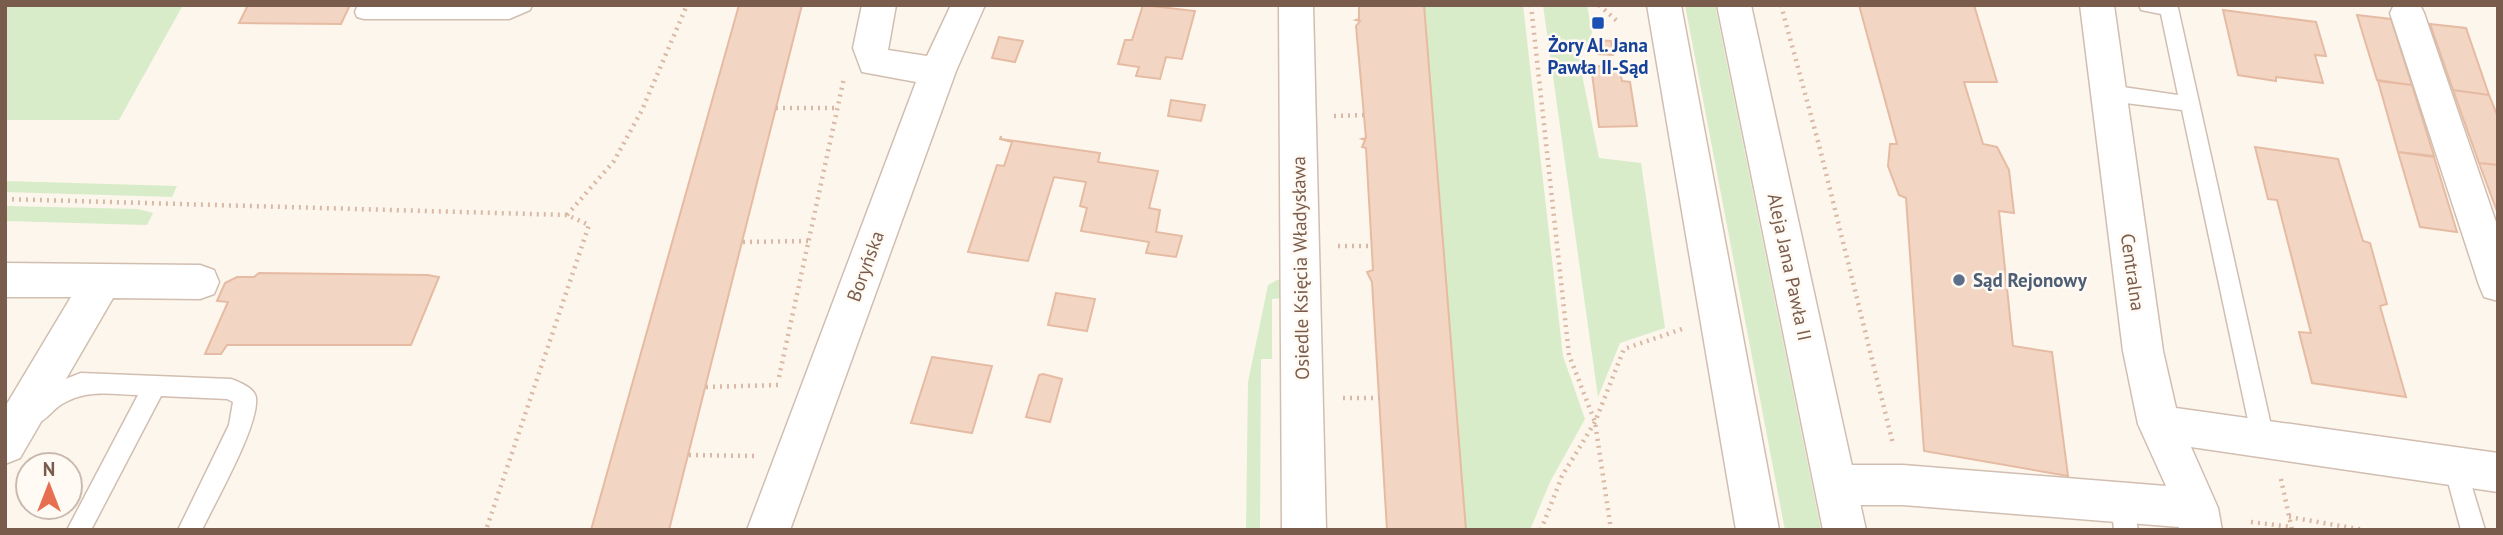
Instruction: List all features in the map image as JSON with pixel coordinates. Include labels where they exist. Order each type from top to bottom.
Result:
[{"type":"street","points":[[879,5],[870,48],[874,62],[937,71]]},
{"type":"street","name":"Boryńska","points":[[768,530],[937,71],[968,5]]},
{"type":"street","name":"Osiedle Księcia Władysława","points":[[1296,5],[1304,530]]},
{"type":"street","points":[[1664,5],[1758,530]]},
{"type":"street","name":"Aleja Jana Pawła II","points":[[1734,5],[1846,530]]},
{"type":"street","name":"Centralna","points":[[2097,5],[2143,351],[2159,425],[2199,519]]},
{"type":"street","points":[[2407,13],[2498,285]]},
{"type":"street","points":[[5,280],[200,282]]},
{"type":"street","points":[[5,446],[102,281]]},
{"type":"street","points":[[2159,425],[2271,456],[2455,467],[2498,473]]},
{"type":"street","points":[[1836,485],[1903,485],[2124,516],[2199,519]]},
{"type":"lane","points":[[364,12],[509,12],[523,5]]},
{"type":"lane","points":[[2148,5],[2169,8],[2271,456]]},
{"type":"lane","points":[[2109,93],[2191,104]]},
{"type":"lane","points":[[5,446],[51,398],[81,383],[231,388],[245,398],[240,426],[190,530]]},
{"type":"lane","points":[[79,530],[155,385]]},
{"type":"lane","points":[[2455,467],[2473,530]]},
{"type":"path","points":[[567,215],[614,161],[642,110],[687,5]]},
{"type":"path","points":[[1531,5],[1569,355],[1595,422],[1611,530]]},
{"type":"path","points":[[1599,5],[1617,21]]},
{"type":"path","points":[[1781,5],[1820,149],[1903,485]]},
{"type":"path","points":[[775,397],[845,72]]},
{"type":"path","points":[[776,108],[838,108]]},
{"type":"path","points":[[1330,116],[1364,114]]},
{"type":"path","points":[[5,199],[567,215],[589,225],[486,530]]},
{"type":"path","points":[[743,242],[809,241]]},
{"type":"path","points":[[1334,246],[1371,246]]},
{"type":"path","points":[[1541,530],[1562,476],[1595,422],[1624,349],[1682,330]]},
{"type":"path","points":[[706,387],[778,385]]},
{"type":"path","points":[[1338,398],[1380,398]]},
{"type":"path","points":[[689,456],[762,456]]},
{"type":"path","points":[[2251,522],[2291,528],[2271,456]]},
{"type":"path","points":[[2289,517],[2364,530]]},
{"type":"green space","points":[[5,5],[183,5],[119,120],[5,120]]},
{"type":"green space","points":[[1424,5],[1523,5],[1563,356],[1585,419],[1550,482],[1530,530],[1466,530]]},
{"type":"green space","points":[[1543,5],[1587,5],[1592,33],[1579,60],[1599,158],[1641,163],[1665,328],[1620,343],[1598,397]]},
{"type":"green space","points":[[1685,5],[1715,5],[1821,530],[1785,530]]},
{"type":"green space","points":[[5,181],[177,186],[172,197],[5,192]]},
{"type":"green space","points":[[5,206],[138,209],[153,213],[147,225],[5,221]]},
{"type":"green space","points":[[1282,280],[1284,298],[1272,299],[1272,359],[1261,359],[1260,530],[1246,530],[1248,382],[1268,285]]},
{"type":"building","points":[[248,5],[350,5],[341,24],[239,23]]},
{"type":"building","points":[[739,5],[802,5],[669,530],[591,530]]},
{"type":"building","points":[[1143,5],[1195,11],[1182,59],[1166,57],[1160,79],[1136,76],[1139,67],[1118,64],[1125,40],[1132,40]]},
{"type":"building","points":[[1359,5],[1424,5],[1466,530],[1387,530],[1372,282],[1367,272],[1373,270],[1366,148],[1362,147],[1365,140],[1362,139],[1366,138],[1356,26],[1360,21],[1356,20],[1359,19]]},
{"type":"building","name":"Sąd Rejonowy","points":[[1859,5],[1974,5],[1997,82],[1964,82],[1983,144],[1997,147],[2009,170],[2014,213],[1999,211],[2013,346],[2052,352],[2068,476],[1924,451],[1906,198],[1899,195],[1888,166],[1890,144],[1897,144]]},
{"type":"building","points":[[2223,10],[2316,22],[2326,56],[2315,55],[2323,83],[2276,77],[2276,81],[2238,75]]},
{"type":"building","points":[[2357,15],[2391,19],[2412,85],[2377,80]]},
{"type":"building","points":[[2430,24],[2466,28],[2489,95],[2453,90]]},
{"type":"building","points":[[999,37],[1023,41],[1015,62],[992,58]]},
{"type":"building","points":[[1597,40],[1611,41],[1613,55],[1598,54]]},
{"type":"building","points":[[1591,66],[1619,67],[1622,81],[1630,82],[1637,126],[1599,127]]},
{"type":"building","points":[[2378,81],[2412,85],[2434,156],[2398,152]]},
{"type":"building","points":[[2453,90],[2489,95],[2498,117],[2498,165],[2479,163]]},
{"type":"building","points":[[1171,100],[1205,105],[1201,121],[1168,116]]},
{"type":"building","points":[[1001,136],[1001,139],[1100,153],[1098,162],[1158,171],[1149,208],[1160,210],[1156,232],[1182,236],[1176,257],[1146,253],[1149,242],[1081,231],[1087,208],[1080,206],[1086,182],[1054,177],[1028,261],[968,252],[997,165],[1004,166],[1012,142],[1000,139]]},
{"type":"building","points":[[2255,147],[2338,159],[2363,241],[2370,243],[2387,304],[2380,306],[2406,397],[2312,383],[2299,332],[2311,333],[2277,200],[2268,199]]},
{"type":"building","points":[[2398,152],[2434,157],[2457,232],[2420,227]]},
{"type":"building","points":[[2479,163],[2498,165],[2498,214]]},
{"type":"building","points":[[259,273],[439,277],[411,345],[227,345],[221,354],[205,354],[228,302],[217,301],[225,283],[237,277],[254,277]]},
{"type":"building","points":[[1056,293],[1095,299],[1087,331],[1048,325]]},
{"type":"building","points":[[932,357],[992,366],[972,433],[911,423]]},
{"type":"building","points":[[1039,375],[1062,379],[1050,422],[1026,417]]},
{"type":"place","name":"Żory Al. Jana Pawła II-Sąd","points":[[1598,23]]},
{"type":"place","name":"Sąd Rejonowy","points":[[1959,280]]}]
